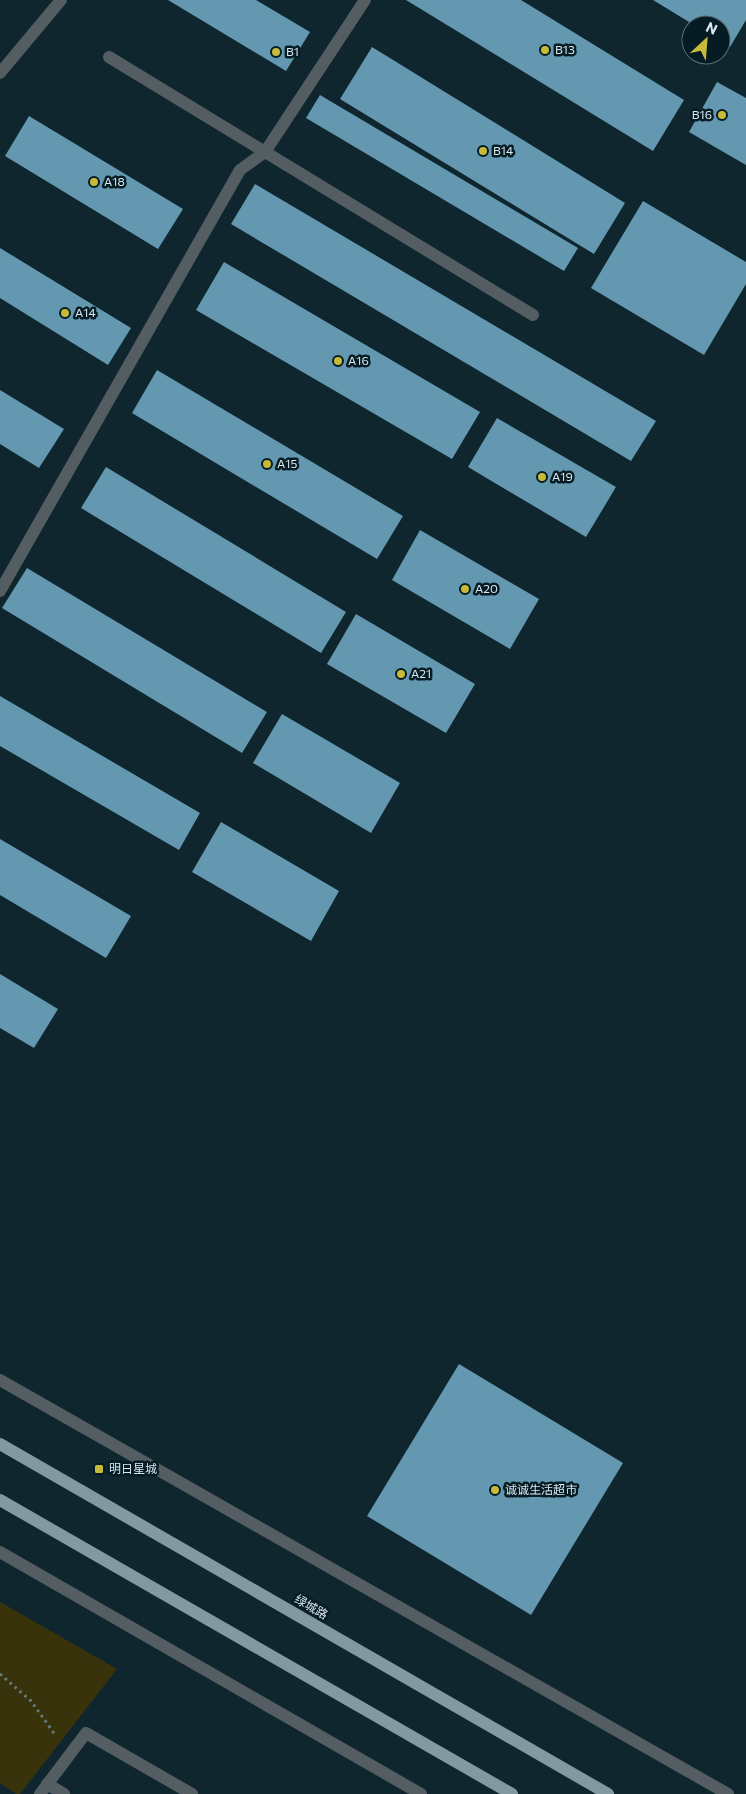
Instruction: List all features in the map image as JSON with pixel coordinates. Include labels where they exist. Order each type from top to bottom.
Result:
[{"type":"main road","name":"绿城路","points":[[0,1444],[608,1794]]},
{"type":"main road","points":[[0,1500],[512,1794]]},
{"type":"street","points":[[0,73],[61,0]]},
{"type":"street","points":[[0,591],[240,170],[265,152],[365,0]]},
{"type":"street","points":[[109,57],[533,314]]},
{"type":"street","points":[[0,1380],[728,1794]]},
{"type":"street","points":[[0,1552],[421,1794]]},
{"type":"street","points":[[64,1794],[44,1789],[86,1733],[192,1794]]},
{"type":"path","points":[[0,1674],[31,1701],[70,1754]]},
{"type":"shaded area","points":[[0,1602],[117,1669],[20,1794],[16,1794],[0,1783]]},
{"type":"building","name":"B1","points":[[168,0],[256,0],[310,32],[286,71]]},
{"type":"building","name":"B13","points":[[406,0],[521,0],[684,100],[653,151]]},
{"type":"building","points":[[653,0],[746,0],[746,20],[731,45],[731,15],[681,15],[681,17]]},
{"type":"building","name":"B14","points":[[372,47],[625,203],[594,254],[340,99]]},
{"type":"building","name":"B16","points":[[717,82],[746,98],[746,165],[689,132]]},
{"type":"building","points":[[320,95],[578,248],[564,271],[306,118]]},
{"type":"building","name":"A18","points":[[29,116],[183,209],[158,249],[5,156]]},
{"type":"building","points":[[255,184],[656,421],[631,461],[231,224]]},
{"type":"building","points":[[643,201],[746,262],[746,284],[704,355],[591,288]]},
{"type":"building","name":"A14","points":[[0,248],[131,328],[108,365],[0,298]]},
{"type":"building","name":"A16","points":[[224,262],[480,412],[452,459],[196,310]]},
{"type":"building","name":"A15","points":[[157,370],[403,516],[377,559],[132,413]]},
{"type":"building","points":[[0,390],[64,429],[39,468],[0,444]]},
{"type":"building","name":"A19","points":[[497,418],[616,487],[586,537],[468,467]]},
{"type":"building","points":[[106,467],[346,612],[321,653],[81,508]]},
{"type":"building","name":"A20","points":[[420,530],[539,599],[510,649],[392,580]]},
{"type":"building","points":[[27,568],[267,712],[242,753],[2,608]]},
{"type":"building","name":"A21","points":[[356,614],[475,684],[446,733],[327,664]]},
{"type":"building","points":[[0,696],[200,813],[179,850],[0,746]]},
{"type":"building","points":[[282,714],[400,783],[371,833],[253,763]]},
{"type":"building","points":[[221,822],[339,891],[311,941],[192,872]]},
{"type":"building","points":[[0,839],[131,916],[106,958],[0,895]]},
{"type":"building","points":[[0,974],[58,1009],[34,1048],[0,1028]]},
{"type":"building","name":"诚诚生活超市","points":[[459,1364],[623,1463],[531,1615],[367,1516]]},
{"type":"place","name":"B13","points":[[545,50]]},
{"type":"place","name":"B1","points":[[276,52]]},
{"type":"place","name":"B16","points":[[722,115]]},
{"type":"place","name":"B14","points":[[483,151]]},
{"type":"place","name":"A18","points":[[94,182]]},
{"type":"place","name":"A14","points":[[65,313]]},
{"type":"place","name":"A16","points":[[338,361]]},
{"type":"place","name":"A15","points":[[267,464]]},
{"type":"place","name":"A19","points":[[542,477]]},
{"type":"place","name":"A20","points":[[465,589]]},
{"type":"place","name":"A21","points":[[401,674]]},
{"type":"place","name":"明日星城","points":[[99,1469]]},
{"type":"place","name":"诚诚生活超市","points":[[495,1490]]}]
